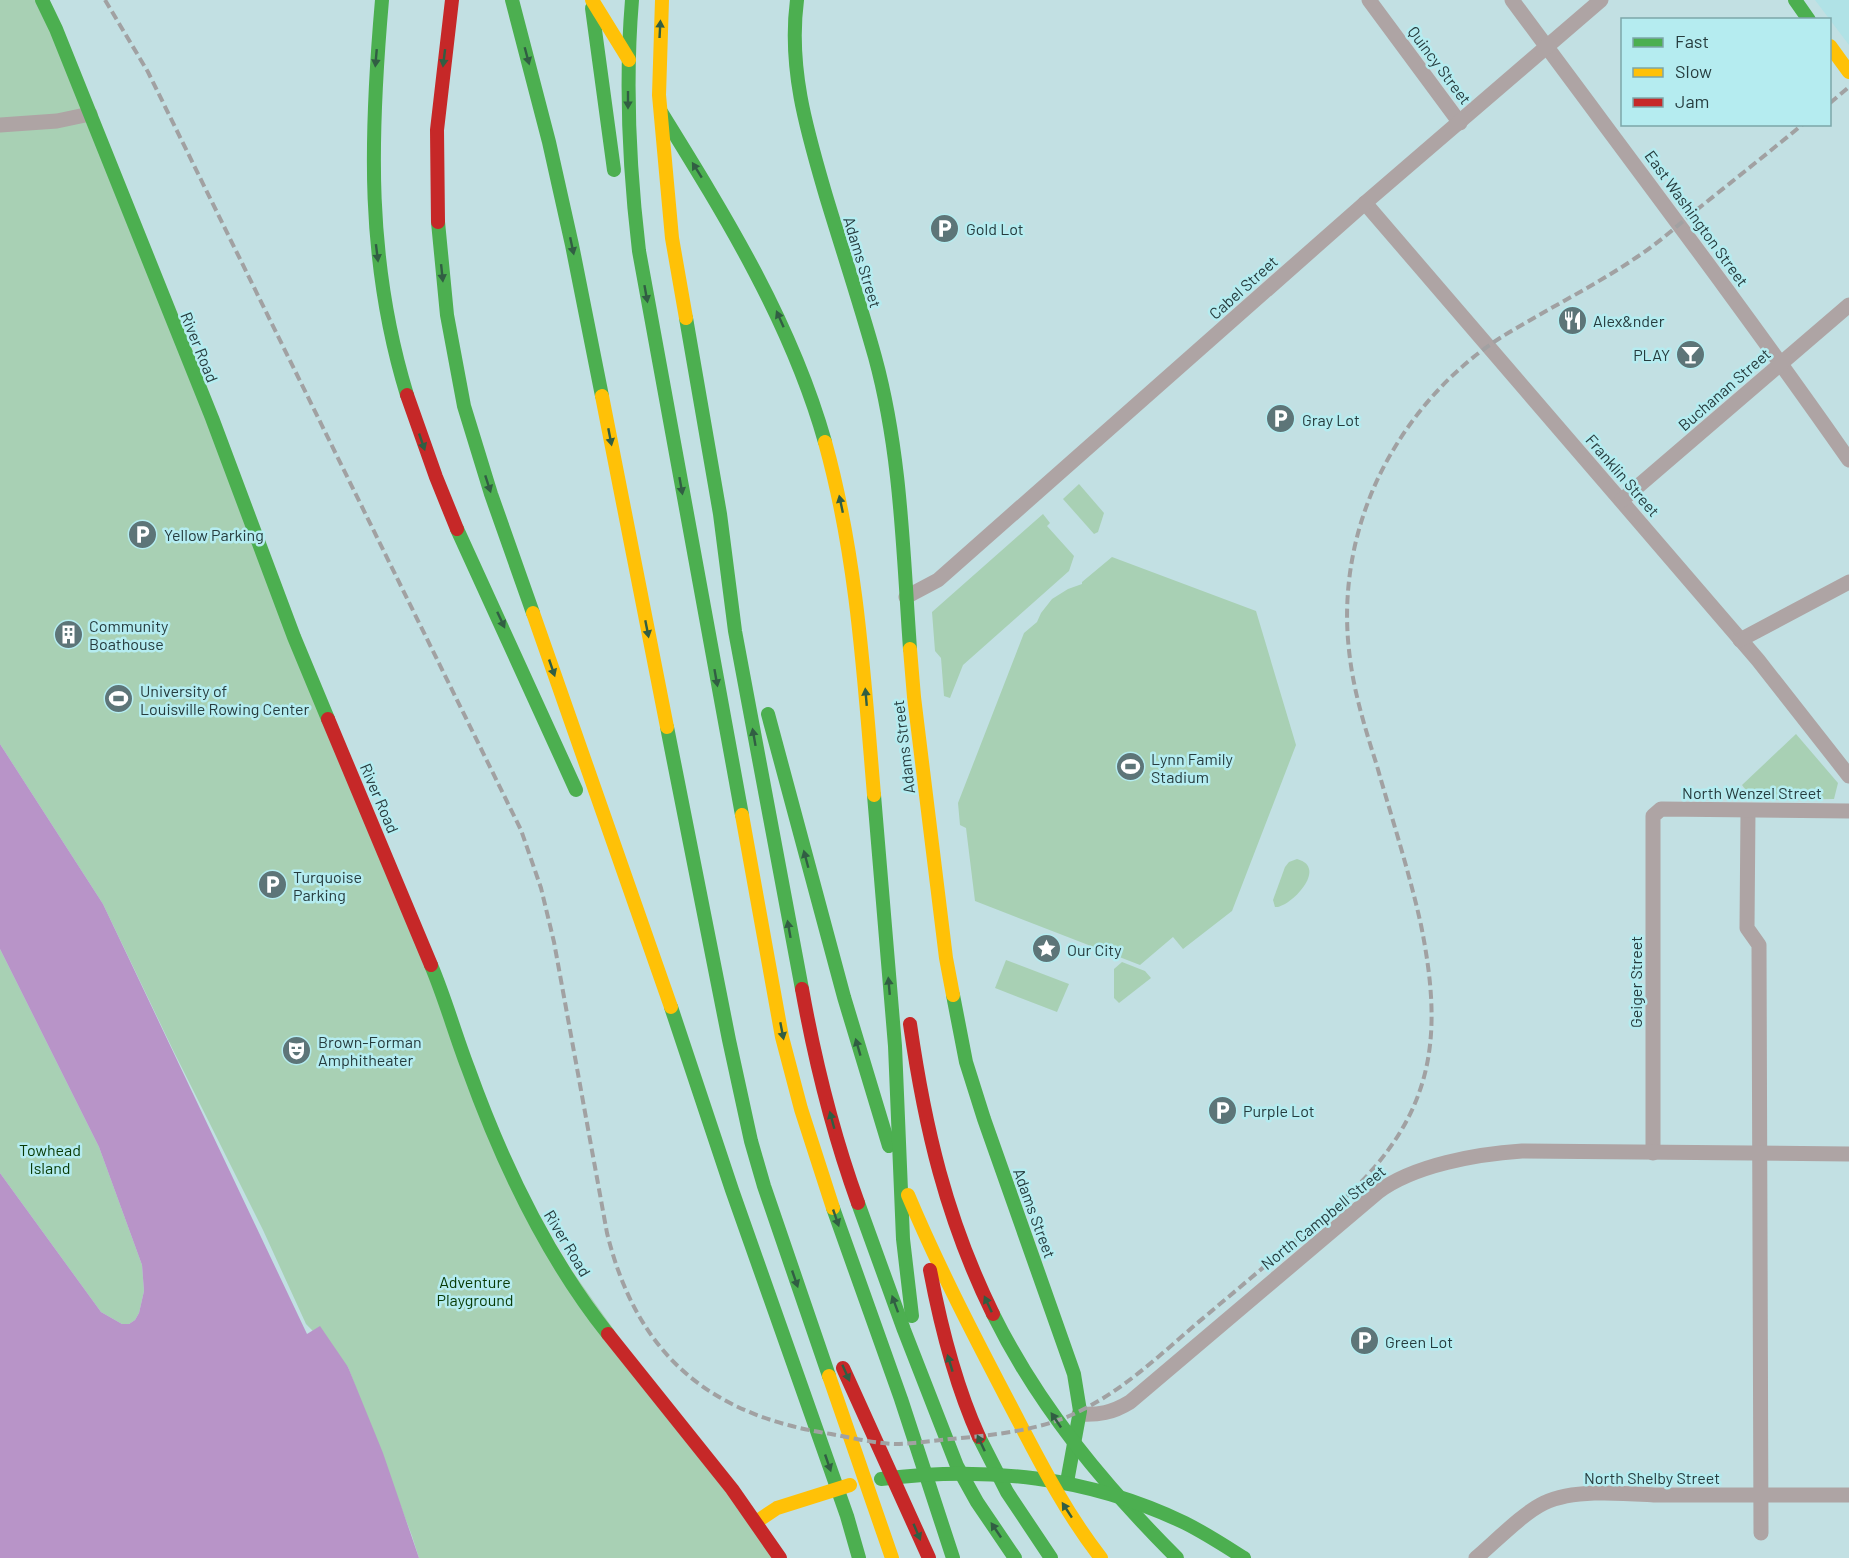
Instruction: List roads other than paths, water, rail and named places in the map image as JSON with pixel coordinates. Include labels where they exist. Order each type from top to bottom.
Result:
[{"type":"main road","name":"River Road","points":[[42,0],[56,29],[212,418],[290,626],[437,980],[465,1060],[507,1166],[550,1248],[605,1330],[756,1522],[780,1558]]},
{"type":"main road","points":[[382,0],[373,87],[372,201],[384,303],[399,369],[411,410],[438,484],[581,801]]},
{"type":"main road","points":[[452,0],[438,118],[438,221],[447,315],[464,406],[491,494],[674,1015],[732,1190],[847,1516],[859,1558]]},
{"type":"main road","points":[[512,0],[549,142],[572,245],[729,1041],[751,1141],[764,1186],[892,1558]]},
{"type":"main road","points":[[592,0],[728,220],[762,282],[790,341],[818,418],[841,502],[852,566],[871,755],[895,1048],[902,1228],[915,1359]]},
{"type":"main road","points":[[592,0],[616,188]]},
{"type":"main road","points":[[632,0],[628,127],[633,204],[675,457],[770,974],[791,1072],[822,1178],[940,1502],[953,1558]]},
{"type":"main road","points":[[662,0],[658,95],[669,215],[720,514],[735,631],[812,1043],[849,1177],[915,1359],[957,1466],[977,1502],[1015,1558]]},
{"type":"main road","name":"Adams Street","points":[[797,0],[793,34],[798,91],[805,124],[882,385],[896,460],[914,697],[954,1008],[966,1062],[984,1119],[1069,1359],[1077,1388],[1079,1414],[1067,1482]]},
{"type":"main road","points":[[1795,0],[1808,18]]},
{"type":"main road","points":[[1831,47],[1849,72]]},
{"type":"main road","points":[[624,242],[627,264]]},
{"type":"main road","points":[[641,339],[652,387],[675,457]]},
{"type":"main road","points":[[720,514],[749,628]]},
{"type":"main road","points":[[765,703],[844,997],[888,1141],[921,1230],[951,1293],[1060,1500],[1101,1558]]},
{"type":"main road","points":[[871,755],[902,962]]},
{"type":"main road","points":[[608,868],[662,1015],[732,1190]]},
{"type":"main road","points":[[914,1123],[906,1003],[917,1075],[939,1176],[979,1284],[1015,1356],[1061,1428],[1126,1507],[1178,1558]]},
{"type":"main road","points":[[729,1041],[790,1233],[828,1331]]},
{"type":"main road","points":[[920,1188],[939,1323],[950,1362],[984,1449],[1028,1528],[1051,1558]]},
{"type":"main road","points":[[836,1351],[929,1558]]},
{"type":"main road","points":[[756,1522],[777,1508],[835,1489],[888,1478],[948,1473],[999,1474],[1067,1482],[1147,1506],[1185,1523],[1244,1558]]},
{"type":"main road","points":[[940,1502],[956,1520]]},
{"type":"street","name":"Quincy Street","points":[[1369,0],[1460,123]]},
{"type":"street","name":"East Washington Street","points":[[1512,0],[1654,189],[1849,460]]},
{"type":"street","name":"Cabel Street","points":[[906,597],[939,580],[1365,203],[1602,0]]},
{"type":"street","points":[[0,125],[57,121],[90,114]]},
{"type":"street","name":"Franklin Street","points":[[1365,203],[1622,500],[1740,640],[1849,776]]},
{"type":"street","name":"Buchanan Street","points":[[1622,500],[1849,305]]},
{"type":"street","points":[[1740,640],[1849,582]]},
{"type":"street","name":"North Wenzel Street","points":[[1656,813],[1661,810],[1849,811]]},
{"type":"street","points":[[1748,811],[1747,927],[1759,945],[1761,1533]]},
{"type":"street","name":"Geiger Street","points":[[1653,1153],[1653,816],[1656,813]]},
{"type":"street","name":"North Campbell Street","points":[[1079,1414],[1111,1412],[1130,1402],[1374,1195],[1398,1179],[1419,1171],[1480,1155],[1503,1152],[1849,1154]]},
{"type":"street","name":"North Shelby Street","points":[[1476,1558],[1542,1504],[1564,1498],[1616,1493],[1849,1495]]},
{"type":"railway","points":[[105,0],[148,72],[521,830],[541,888],[554,942],[607,1233],[620,1276],[638,1313],[659,1345],[684,1372],[714,1394],[749,1412],[788,1425],[891,1444],[983,1436],[1033,1428],[1065,1418],[1096,1403],[1126,1383],[1154,1360],[1346,1197],[1375,1166],[1398,1136],[1414,1105],[1425,1073],[1431,1039],[1431,1004],[1421,925],[1406,865],[1360,709],[1349,650],[1347,624],[1350,571],[1362,519],[1371,494],[1395,447],[1416,416],[1442,386],[1470,360],[1500,338],[1644,252],[1801,126]]},
{"type":"railway","points":[[1831,102],[1849,87]]},
{"type":"place","name":"Gold Lot","points":[[945,228]]},
{"type":"place","name":"Alex&nder","points":[[1572,320]]},
{"type":"place","name":"PLAY","points":[[1691,354]]},
{"type":"place","name":"Gray Lot","points":[[1281,419]]},
{"type":"place","name":"Yellow Parking","points":[[143,534]]},
{"type":"place","name":"Community Boathouse","points":[[68,634]]},
{"type":"place","name":"University of Louisville Rowing Center","points":[[119,699]]},
{"type":"place","name":"Lynn Family Stadium","points":[[1130,767]]},
{"type":"place","name":"Turquoise Parking","points":[[272,885]]},
{"type":"place","name":"Our City","points":[[1046,949]]},
{"type":"place","name":"Brown-Forman Amphitheater","points":[[297,1050]]},
{"type":"place","name":"Purple Lot","points":[[1222,1110]]},
{"type":"place","name":"Green Lot","points":[[1364,1341]]},
{"type":"park label","name":"Towhead Island","points":[[50,1158]]},
{"type":"park label","name":"Adventure Playground","points":[[475,1290]]}]
